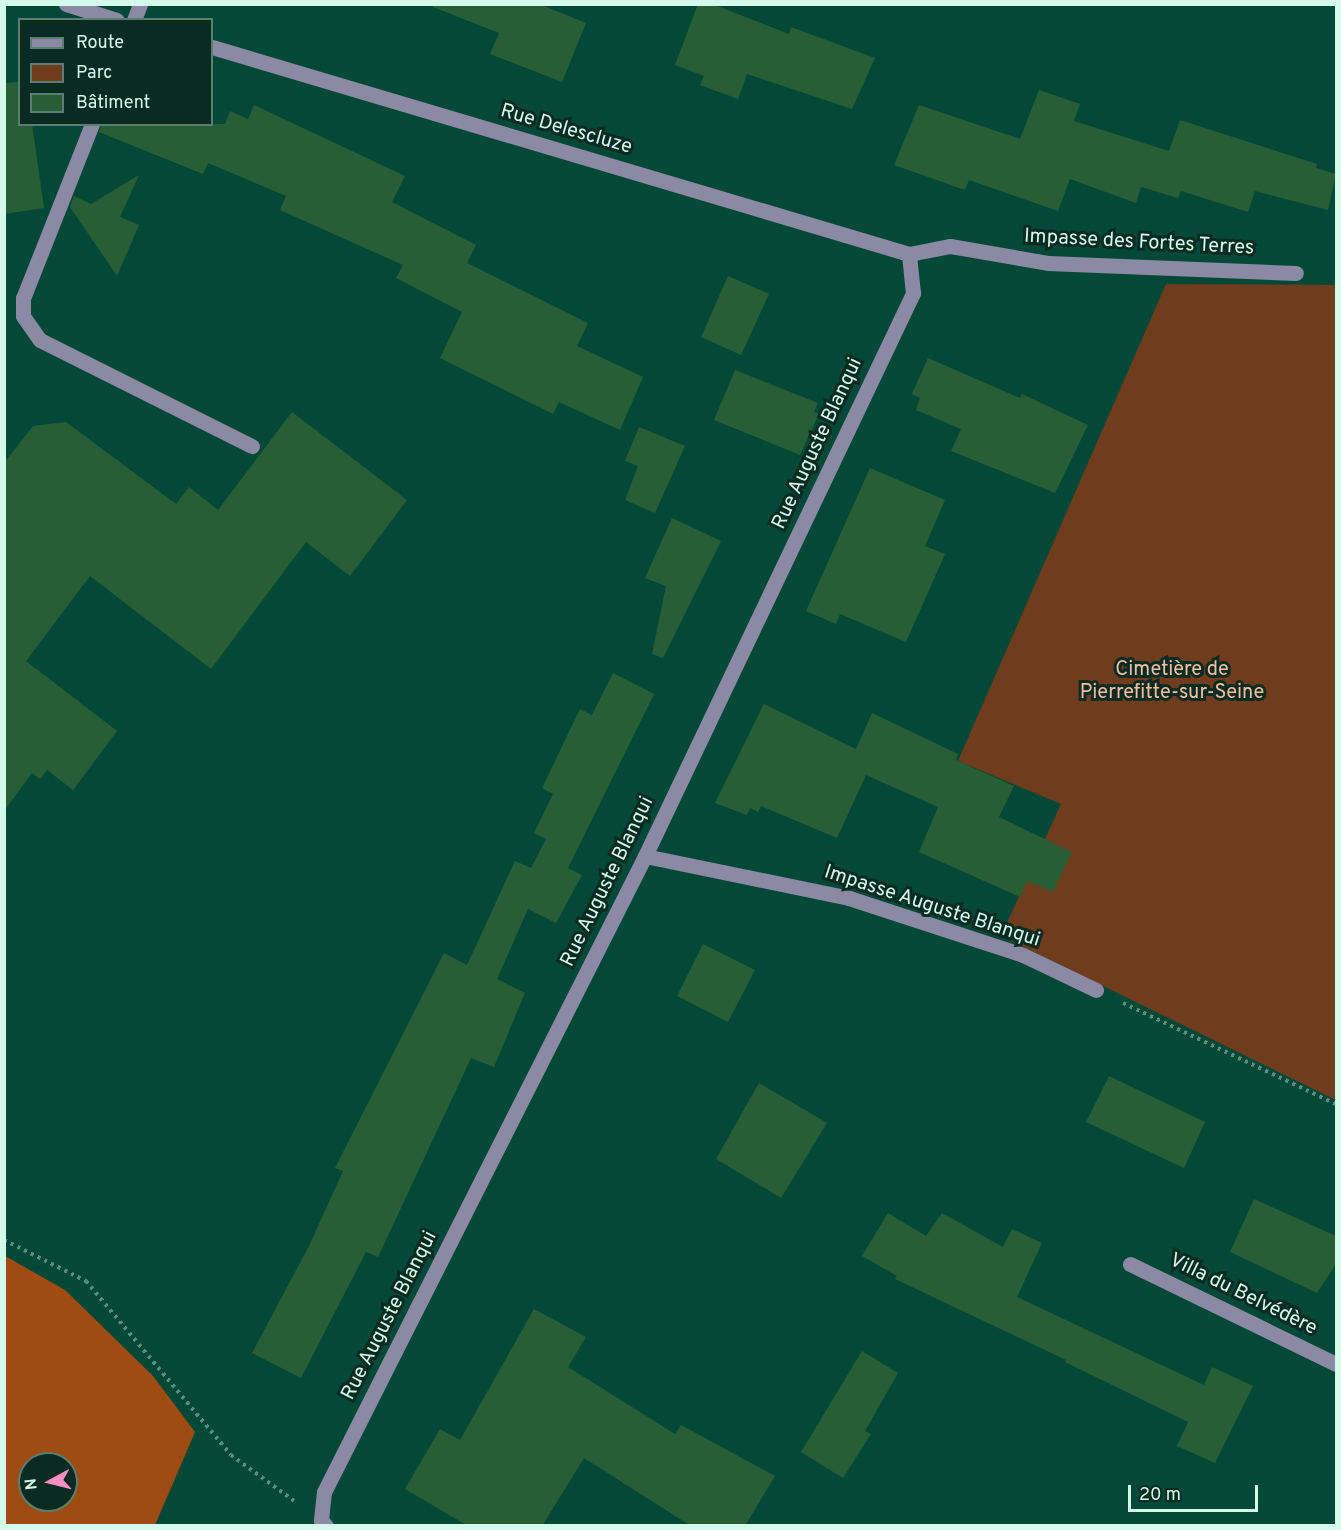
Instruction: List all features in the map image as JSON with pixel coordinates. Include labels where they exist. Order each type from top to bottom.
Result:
[{"type":"street","points":[[66,4],[111,18]]},
{"type":"street","name":"Rue Delescluze","points":[[213,47],[909,254]]},
{"type":"street","points":[[91,126],[23,298],[23,316],[40,340],[252,446]]},
{"type":"street","name":"Impasse des Fortes Terres","points":[[909,254],[950,246],[1048,263],[1296,273]]},
{"type":"street","name":"Rue Auguste Blanqui","points":[[323,1523],[324,1492],[645,856],[913,292],[909,254]]},
{"type":"street","name":"Impasse Auguste Blanqui","points":[[645,856],[849,898],[1023,955],[1096,990]]},
{"type":"street","name":"Villa du Belvédère","points":[[1130,1264],[1336,1364]]},
{"type":"path","points":[[1096,990],[1336,1104]]},
{"type":"path","points":[[4,1240],[86,1281],[231,1455],[323,1523]]},
{"type":"green space","name":"Cimetière de Pierrefitte-sur-Seine","points":[[1166,284],[1336,285],[1336,1100],[1001,936],[1061,804],[958,761]]},
{"type":"shaded area","points":[[5,1256],[65,1290],[153,1376],[195,1432],[155,1525],[5,1525]]},
{"type":"building","points":[[434,4],[539,4],[586,23],[562,82],[490,54],[499,33],[433,7]]},
{"type":"building","points":[[698,4],[712,4],[789,34],[791,27],[875,58],[852,109],[747,74],[738,99],[700,85],[704,76],[675,65]]},
{"type":"building","points":[[18,82],[18,126],[32,126],[44,208],[4,214],[4,83]]},
{"type":"building","points":[[1039,90],[1080,104],[1074,121],[1169,151],[1180,120],[1317,164],[1316,168],[1336,174],[1328,210],[1255,191],[1248,212],[1181,191],[1178,198],[1141,187],[1136,203],[1070,179],[1058,211],[969,180],[965,190],[894,165],[919,105],[1020,139]]},
{"type":"building","points":[[254,105],[405,176],[392,202],[476,245],[467,263],[588,323],[577,346],[643,377],[620,430],[559,402],[553,414],[440,358],[462,312],[396,278],[403,265],[280,210],[286,196],[208,163],[203,174],[99,132],[101,126],[213,126],[213,124],[225,124],[230,111],[248,119]]},
{"type":"building","points":[[139,175],[120,217],[139,225],[117,276],[70,207],[74,196],[91,204]]},
{"type":"building","points":[[728,276],[769,294],[741,355],[701,337]]},
{"type":"building","points":[[928,358],[1020,398],[1022,394],[1088,425],[1055,493],[951,451],[961,429],[916,410],[920,398],[912,394]]},
{"type":"building","points":[[735,370],[818,403],[814,412],[819,414],[800,455],[714,420]]},
{"type":"building","points":[[292,412],[407,500],[350,576],[306,542],[211,669],[90,576],[26,661],[117,731],[73,790],[47,770],[40,779],[32,773],[4,811],[4,463],[33,426],[66,422],[176,504],[189,487],[218,510]]},
{"type":"building","points":[[639,427],[685,446],[655,513],[625,500],[638,466],[625,461]]},
{"type":"building","points":[[870,468],[945,500],[925,546],[945,554],[906,642],[840,614],[836,624],[806,611]]},
{"type":"building","points":[[672,518],[721,541],[663,658],[652,654],[666,586],[645,578]]},
{"type":"building","points":[[613,673],[654,694],[568,868],[582,875],[556,923],[528,909],[497,979],[525,993],[494,1067],[471,1058],[378,1257],[366,1252],[301,1378],[252,1353],[309,1246],[343,1171],[335,1168],[444,953],[467,965],[515,861],[531,868],[546,839],[534,833],[553,794],[542,788],[580,709],[592,715]]},
{"type":"building","points":[[764,704],[856,749],[872,713],[958,754],[956,760],[1014,786],[999,817],[1072,852],[1053,892],[1027,881],[1020,897],[919,852],[938,807],[866,775],[837,838],[761,806],[758,812],[750,808],[747,815],[715,803]]},
{"type":"building","points":[[703,944],[755,970],[728,1022],[677,996]]},
{"type":"building","points":[[1109,1076],[1205,1122],[1184,1168],[1086,1122]]},
{"type":"building","points":[[759,1083],[827,1123],[781,1198],[716,1159]]},
{"type":"building","points":[[1254,1199],[1336,1236],[1336,1264],[1317,1293],[1230,1252]]},
{"type":"building","points":[[888,1213],[926,1236],[942,1213],[1003,1247],[1012,1229],[1042,1243],[1017,1297],[1204,1385],[1212,1367],[1253,1386],[1215,1463],[1177,1446],[1188,1422],[1065,1362],[1066,1360],[895,1279],[897,1276],[862,1256]]},
{"type":"building","points":[[534,1309],[586,1337],[568,1367],[675,1434],[681,1425],[775,1476],[745,1526],[691,1526],[584,1458],[542,1526],[468,1526],[405,1489],[440,1429],[460,1440]]},
{"type":"building","points":[[862,1351],[898,1373],[865,1431],[871,1434],[843,1478],[801,1452]]}]
